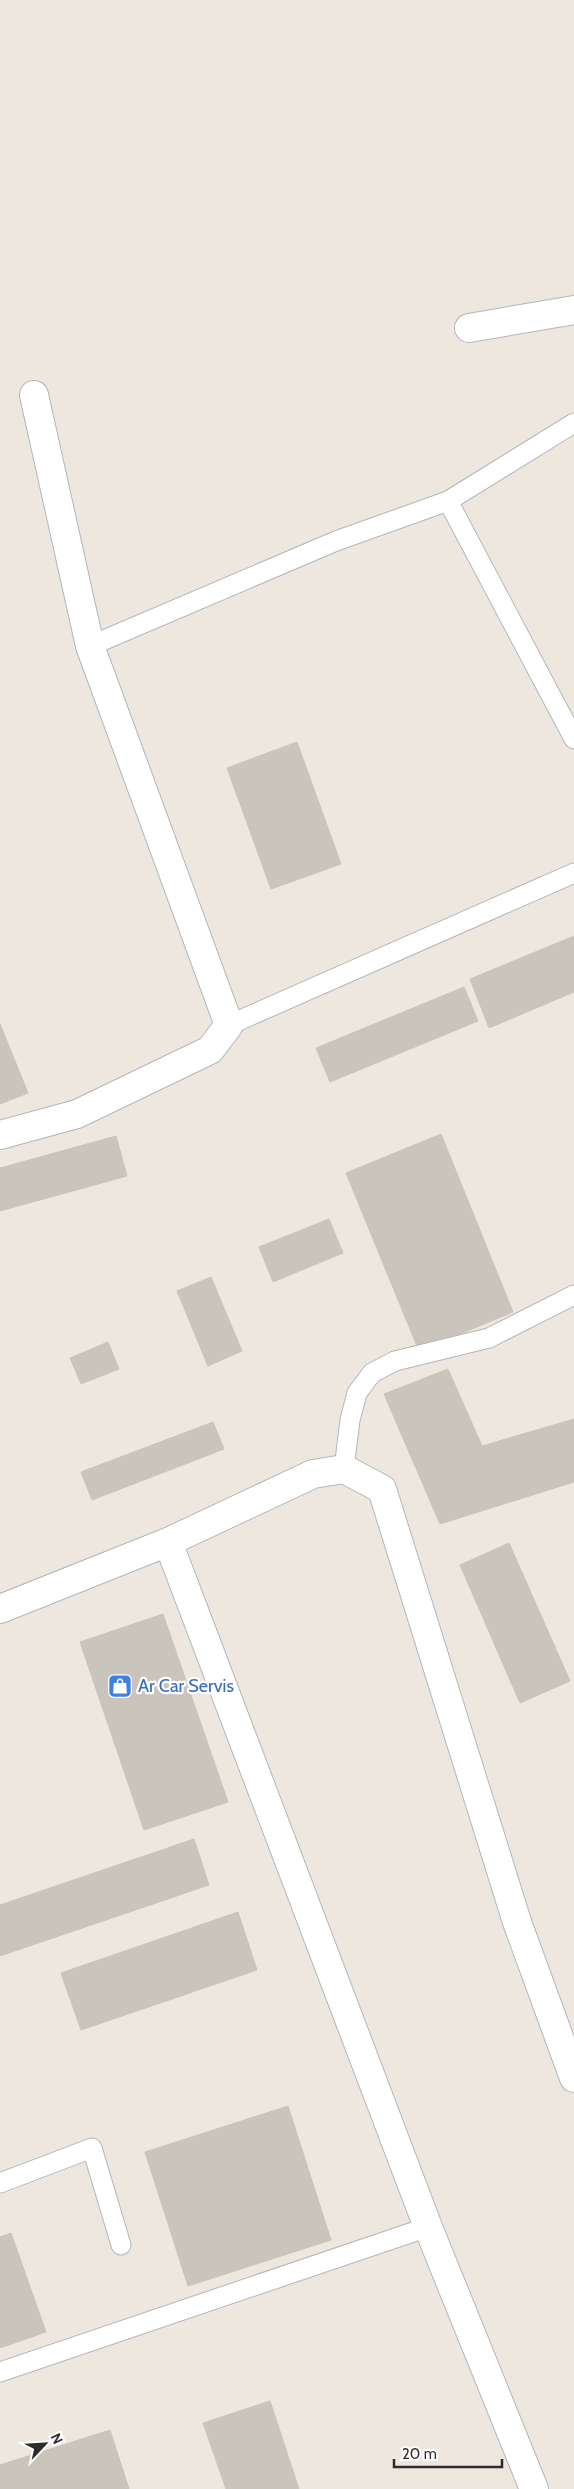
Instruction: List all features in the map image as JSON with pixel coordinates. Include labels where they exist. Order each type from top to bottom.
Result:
[{"type":"street","points":[[469,328],[574,310]]},
{"type":"street","points":[[0,1135],[77,1114],[95,1106],[210,1050],[229,1025],[90,646],[34,395]]},
{"type":"street","points":[[0,1609],[168,1542],[313,1474],[344,1469],[382,1489],[517,1922],[574,2078]]},
{"type":"street","points":[[168,1542],[428,2227],[534,2489]]},
{"type":"lane","points":[[90,646],[336,540],[448,501],[574,423]]},
{"type":"lane","points":[[448,501],[574,739]]},
{"type":"lane","points":[[229,1025],[574,873]]},
{"type":"lane","points":[[344,1469],[350,1420],[357,1393],[372,1373],[395,1361],[489,1338],[574,1295]]},
{"type":"lane","points":[[0,2183],[92,2148],[121,2245]]},
{"type":"lane","points":[[0,2372],[428,2227]]},
{"type":"building","points":[[297,742],[341,864],[271,889],[227,768]]},
{"type":"building","points":[[574,936],[574,992],[489,1028],[470,979]]},
{"type":"building","points":[[464,987],[478,1021],[330,1082],[316,1048]]},
{"type":"building","points":[[0,1024],[28,1093],[0,1104]]},
{"type":"building","points":[[441,1134],[513,1312],[419,1351],[346,1173]]},
{"type":"building","points":[[116,1136],[127,1176],[0,1211],[0,1168]]},
{"type":"building","points":[[329,1219],[343,1253],[273,1282],[259,1247]]},
{"type":"building","points":[[211,1277],[242,1351],[208,1366],[177,1291]]},
{"type":"building","points":[[108,1342],[119,1369],[81,1384],[70,1358]]},
{"type":"building","points":[[448,1369],[482,1446],[574,1419],[574,1482],[440,1524],[384,1394]]},
{"type":"building","points":[[213,1422],[224,1449],[92,1500],[81,1472]]},
{"type":"building","points":[[509,1543],[570,1681],[520,1703],[460,1565]]},
{"type":"building","points":[[163,1614],[228,1802],[144,1830],[80,1642]]},
{"type":"building","points":[[194,1839],[209,1885],[0,1956],[0,1905]]},
{"type":"building","points":[[238,1912],[257,1970],[81,2030],[61,1973]]},
{"type":"building","points":[[288,2106],[331,2240],[188,2286],[145,2152]]},
{"type":"building","points":[[11,2233],[46,2332],[0,2348],[0,2237]]},
{"type":"building","points":[[270,2401],[299,2489],[226,2489],[203,2423]]},
{"type":"building","points":[[110,2430],[129,2489],[0,2489],[0,2465]]},
{"type":"place","name":"Ar Car Servis","points":[[120,1686]]}]
